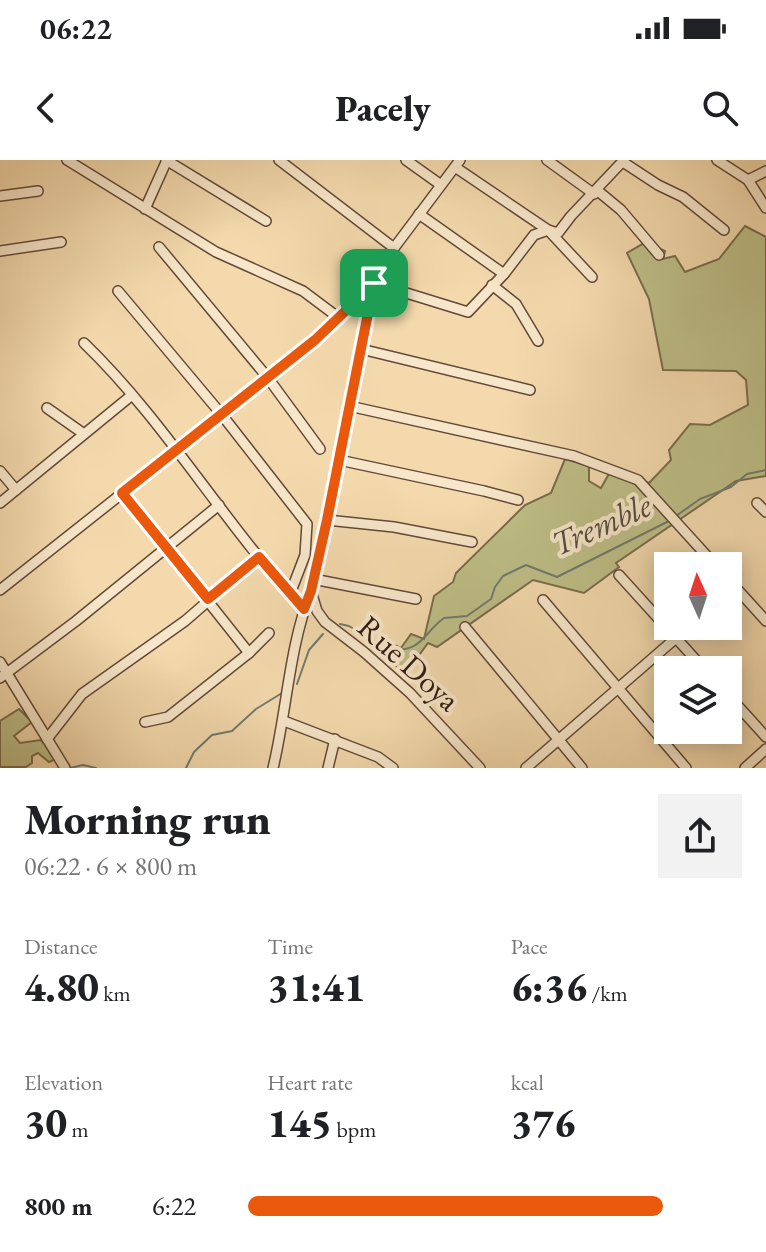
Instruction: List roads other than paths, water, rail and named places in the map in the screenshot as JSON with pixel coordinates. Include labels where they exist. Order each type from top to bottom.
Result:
[{"type":"street","points":[[67,160],[216,252],[295,286],[339,318]]},
{"type":"street","points":[[145,209],[167,160],[266,221]]},
{"type":"street","points":[[406,160],[441,185]]},
{"type":"street","points":[[547,160],[621,210],[659,255]]},
{"type":"street","points":[[717,160],[748,180],[766,208]]},
{"type":"street","points":[[374,280],[468,312],[504,274],[534,235],[548,230],[558,233],[623,161],[658,185],[683,197],[724,230]]},
{"type":"street","points":[[284,163],[394,248]]},
{"type":"street","points":[[0,590],[222,415],[339,318],[374,280],[394,248],[458,164],[548,230],[592,277]]},
{"type":"street","points":[[748,180],[766,171]]},
{"type":"street","points":[[0,196],[38,191]]},
{"type":"street","points":[[419,214],[504,274]]},
{"type":"street","points":[[1,248],[61,242]]},
{"type":"street","points":[[159,247],[268,378],[320,449]]},
{"type":"street","points":[[273,768],[284,721],[298,629],[311,591],[327,520],[374,280]]},
{"type":"street","points":[[492,285],[516,304],[538,341]]},
{"type":"street","points":[[118,291],[222,415],[307,524],[305,555],[290,594]]},
{"type":"street","points":[[84,343],[118,375],[259,557],[304,609]]},
{"type":"street","points":[[361,349],[530,390]]},
{"type":"street","points":[[0,503],[132,395]]},
{"type":"street","points":[[349,406],[574,456],[638,480],[703,552]]},
{"type":"street","points":[[47,408],[84,434]]},
{"type":"street","points":[[339,460],[518,500]]},
{"type":"street","points":[[0,471],[16,490]]},
{"type":"street","points":[[122,493],[249,653]]},
{"type":"street","points":[[757,503],[766,512]]},
{"type":"street","points":[[4,676],[219,505]]},
{"type":"street","points":[[327,520],[394,527],[472,542]]},
{"type":"street","points":[[47,739],[82,694],[185,621],[259,557]]},
{"type":"street","points":[[619,575],[654,614]]},
{"type":"street","points":[[313,579],[416,599]]},
{"type":"street","name":"Rue Doya","points":[[311,591],[317,611],[325,622],[410,693],[480,768]]},
{"type":"street","points":[[742,594],[766,621]]},
{"type":"street","points":[[543,600],[686,768]]},
{"type":"street","points":[[465,627],[582,768]]},
{"type":"street","points":[[145,722],[168,717],[249,653],[269,633]]},
{"type":"street","points":[[526,768],[674,640]]},
{"type":"street","points":[[678,640],[692,656]]},
{"type":"street","points":[[0,662],[4,676],[65,768]]},
{"type":"street","points":[[742,710],[766,737]]},
{"type":"street","points":[[284,721],[378,757],[393,768]]},
{"type":"street","points":[[328,768],[335,739]]},
{"type":"street","points":[[745,768],[766,749]]},
{"type":"waterway","name":"Tremble","points":[[676,516],[700,499],[731,487],[747,474],[766,470]]},
{"type":"waterway","name":"Tremble","points":[[340,624],[390,650],[410,648],[444,618],[467,616],[491,599],[503,576],[526,565],[557,577],[671,520]]},
{"type":"waterway","name":"Tremble","points":[[297,684],[309,650],[323,634]]},
{"type":"waterway","name":"Tremble","points":[[186,768],[194,752],[212,735],[232,731],[256,709],[282,693]]},
{"type":"waterway","name":"Tremble","points":[[70,768],[83,765],[96,768]]}]
